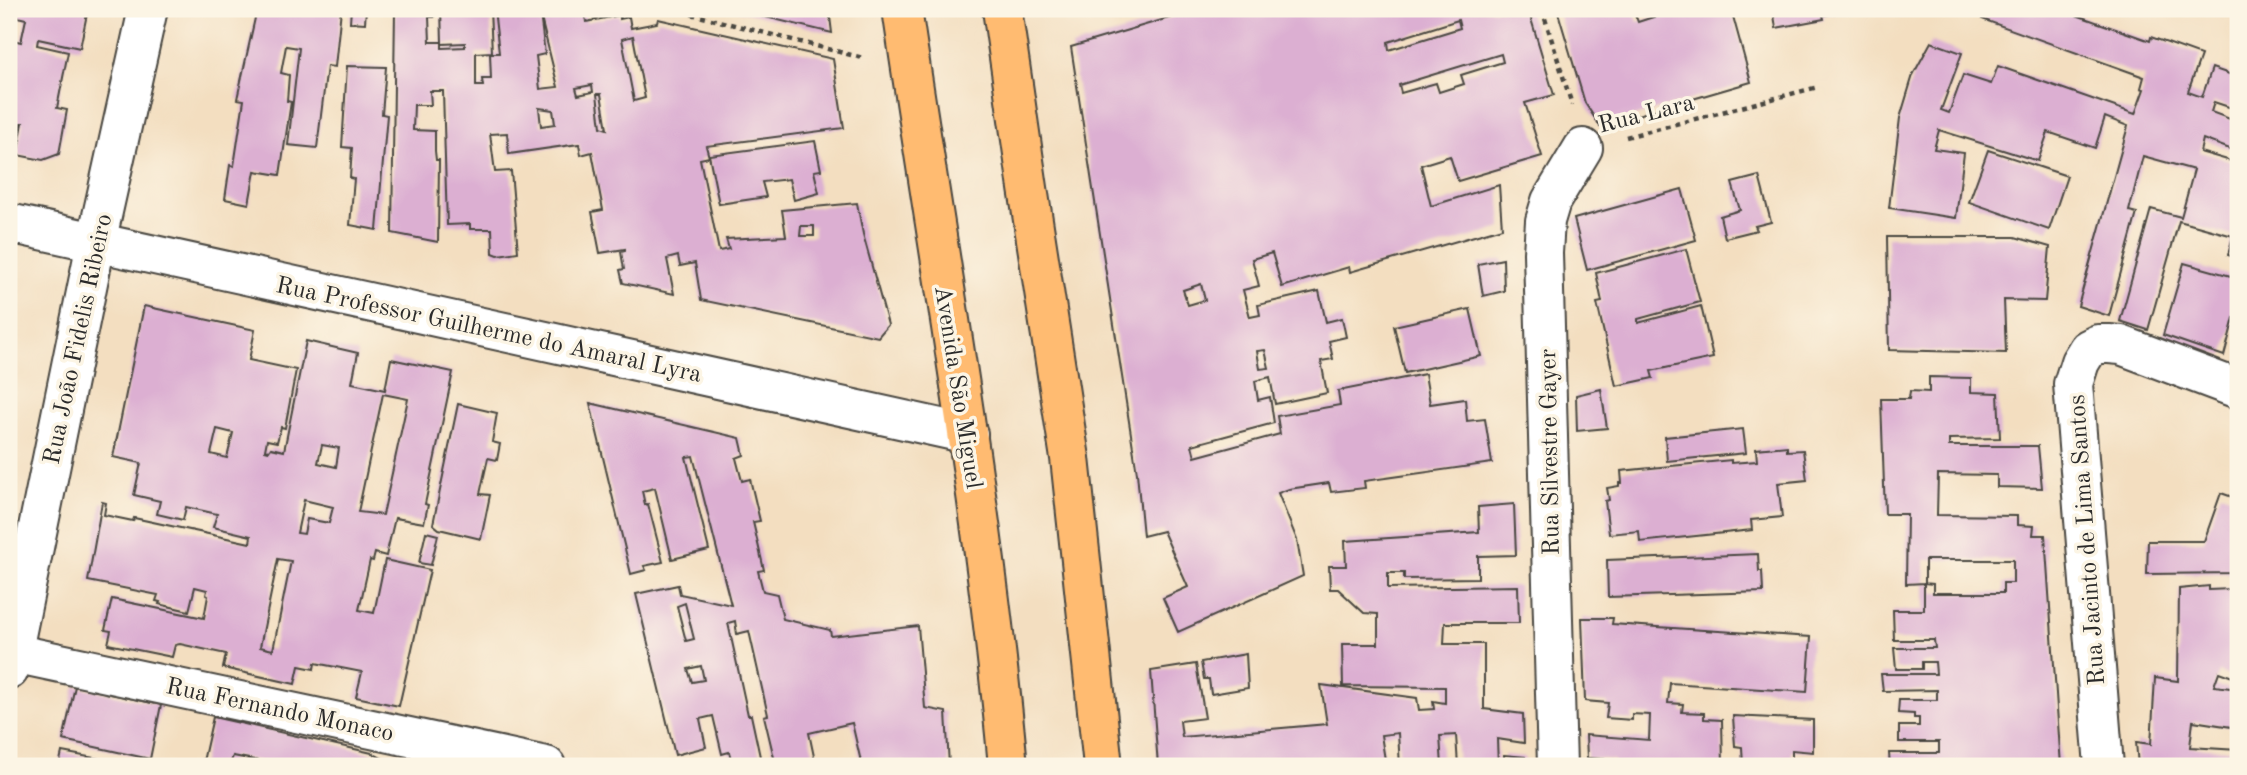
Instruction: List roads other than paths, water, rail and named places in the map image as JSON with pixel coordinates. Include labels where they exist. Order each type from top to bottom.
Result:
[{"type":"main road","name":"Avenida São Miguel","points":[[902,9],[968,435],[1008,766]]},
{"type":"main road","points":[[1002,9],[1070,458],[1102,766]]},
{"type":"street","name":"Rua João Fidelis Ribeiro","points":[[11,662],[96,243],[148,9]]},
{"type":"street","name":"Rua Silvestre Gayer","points":[[1557,766],[1544,232],[1551,201],[1583,148]]},
{"type":"street","name":"Rua Professor Guilherme do Amaral Lyra","points":[[9,223],[968,435]]},
{"type":"street","name":"Rua Jacinto de Lima Santos","points":[[2104,766],[2073,384],[2080,362],[2088,349],[2098,344],[2121,345],[2238,388]]},
{"type":"street","name":"Rua Fernando Monaco","points":[[11,662],[412,752],[546,766]]}]
